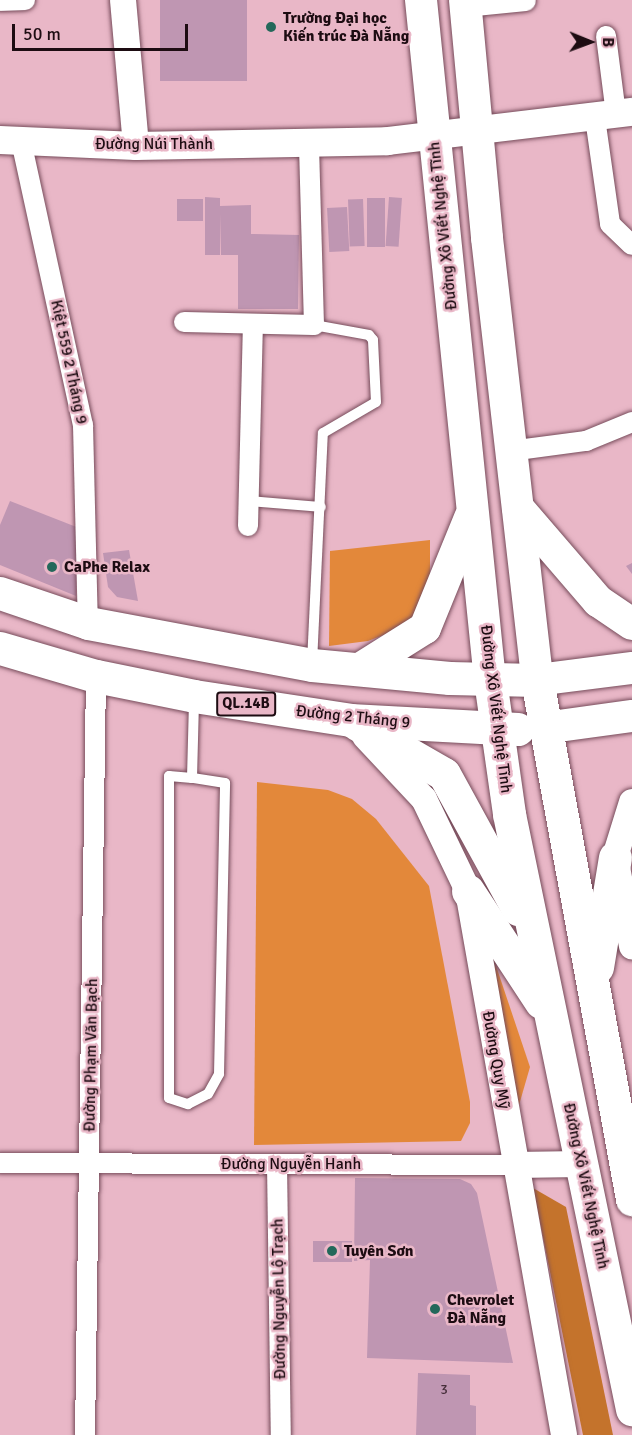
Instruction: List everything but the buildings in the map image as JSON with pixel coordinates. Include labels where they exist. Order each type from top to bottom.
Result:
[{"type":"highway","points":[[0,592],[88,623],[312,665],[490,681],[537,680],[632,1199]]},
{"type":"highway","name":"Đường 2 Tháng 9","points":[[0,648],[96,676],[194,696],[350,720],[497,729]]},
{"type":"highway","name":"Đường Xô Viết Nghệ Tĩnh","points":[[490,681],[509,814],[548,1013],[582,1164],[632,1409]]},
{"type":"highway","points":[[350,720],[444,774],[535,940]]},
{"type":"highway","name":"QL.14B","points":[[497,729],[544,728]]},
{"type":"highway","points":[[593,993],[615,857]]},
{"type":"highway","points":[[468,891],[548,1013]]},
{"type":"main road","name":"Đường Xô Viết Nghệ Tĩnh","points":[[421,0],[433,137],[466,431],[471,514],[490,681]]},
{"type":"main road","points":[[465,4],[510,451],[537,680],[632,668]]},
{"type":"main road","name":"Đường Núi Thành","points":[[10,141],[136,146],[433,137],[614,114]]},
{"type":"main road","points":[[518,508],[598,601],[632,624]]},
{"type":"main road","points":[[358,670],[425,628],[471,514]]},
{"type":"main road","points":[[544,728],[632,716]]},
{"type":"street","points":[[0,2],[25,0]]},
{"type":"street","points":[[123,0],[136,146]]},
{"type":"street","points":[[465,4],[526,1]]},
{"type":"street","points":[[606,36],[614,114],[610,224],[632,245]]},
{"type":"street","name":"Kiệt 559 2 Tháng 9","points":[[10,141],[83,425],[88,623]]},
{"type":"street","points":[[184,322],[253,326],[314,325],[309,142]]},
{"type":"street","points":[[248,526],[253,326]]},
{"type":"street","points":[[510,451],[586,441],[632,422]]},
{"type":"street","name":"Đường Phạm Văn Bạch","points":[[85,1435],[96,676]]},
{"type":"street","name":"Đường Quy Mỹ","points":[[350,720],[424,799],[468,891],[514,1165],[564,1435]]},
{"type":"street","points":[[632,802],[615,857],[632,946]]},
{"type":"street","name":"Đường Nguyễn Hanh","points":[[0,1163],[582,1164]]},
{"type":"street","name":"Đường Nguyễn Lộ Trạch","points":[[277,1164],[281,1435]]},
{"type":"lane","points":[[312,665],[323,433],[376,402],[376,372],[369,335],[314,325]]},
{"type":"lane","points":[[248,501],[321,507]]},
{"type":"lane","points":[[192,778],[194,696]]},
{"type":"lane","points":[[169,776],[192,778],[225,783],[219,1074],[208,1094],[188,1104],[169,1098],[169,776]]},
{"type":"shaded area","points":[[430,540],[430,584],[418,613],[394,631],[368,641],[329,646],[330,551]]},
{"type":"shaded area","points":[[257,782],[328,790],[352,799],[376,819],[429,886],[470,1102],[470,1123],[461,1141],[254,1145]]},
{"type":"shaded area","points":[[491,951],[530,1067],[517,1112]]},
{"type":"shaded area","points":[[533,1188],[566,1207],[613,1435],[583,1435]]},
{"type":"place","name":"Trường Đại học Kiến trúc Đà Nẵng","points":[[271,27]]},
{"type":"place","name":"CaPhe Relax","points":[[52,567]]},
{"type":"place","name":"Tuyên Sơn","points":[[332,1251]]},
{"type":"place","name":"Chevrolet Đà Nẵng","points":[[435,1309]]}]
